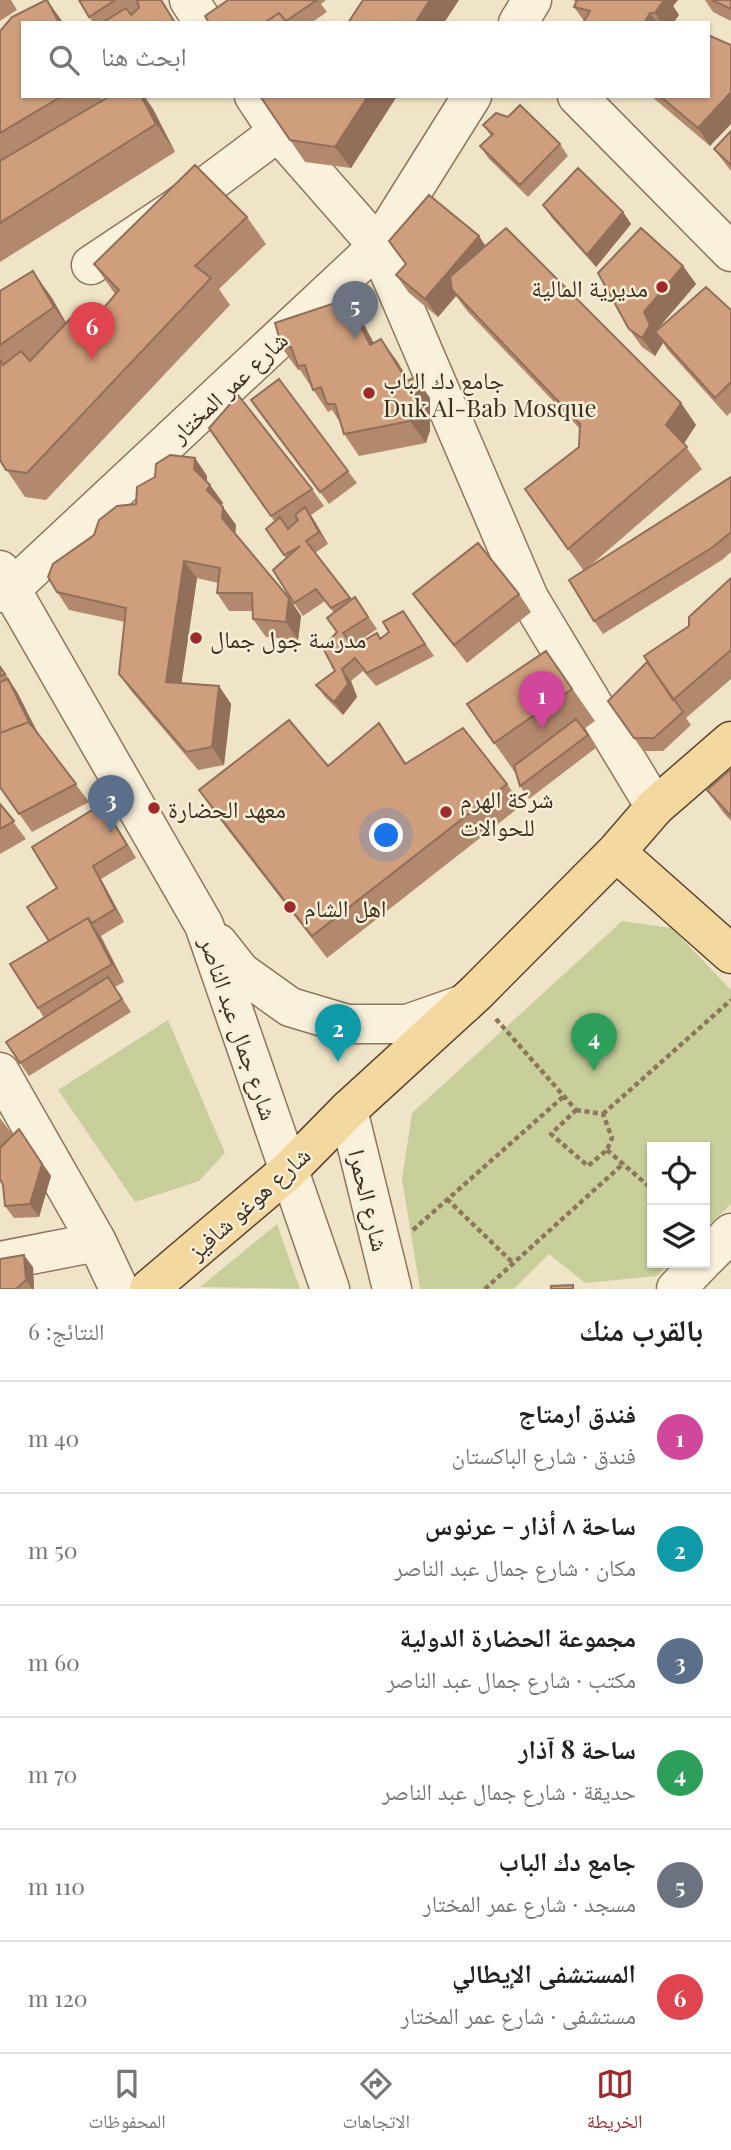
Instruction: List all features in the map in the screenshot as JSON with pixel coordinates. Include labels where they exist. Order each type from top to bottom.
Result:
[{"type":"main road","name":"شارع هوغو شافيز","points":[[149,1289],[288,1171],[348,1110],[470,998],[616,852],[655,807],[731,741]]},
{"type":"main road","points":[[616,852],[731,954]]},
{"type":"street","points":[[189,0],[203,21]]},
{"type":"street","points":[[519,21],[532,0]]},
{"type":"street","points":[[255,98],[278,132],[378,246],[528,598],[655,807]]},
{"type":"street","name":"شارع عمر المختار","points":[[4,584],[378,246],[471,98]]},
{"type":"street","points":[[579,98],[731,252]]},
{"type":"street","points":[[91,265],[178,207],[278,132]]},
{"type":"street","name":"شارع جمال عبد الناصر","points":[[4,584],[204,925],[241,972],[290,1007],[347,1024],[407,1024],[470,998]]},
{"type":"street","name":"شارع جمال عبد الناصر","points":[[204,925],[240,1021],[288,1171],[330,1289]]},
{"type":"street","points":[[0,1072],[97,1242],[119,1289]]},
{"type":"street","name":"شارع الحمرا","points":[[348,1110],[392,1289]]},
{"type":"street","points":[[710,1254],[731,1233]]},
{"type":"street","points":[[0,1261],[97,1242]]},
{"type":"street","points":[[676,1289],[696,1268]]},
{"type":"path","points":[[470,998],[503,1029],[576,1110],[603,1114]]},
{"type":"path","points":[[603,1114],[731,1000]]},
{"type":"path","points":[[411,1233],[564,1096]]},
{"type":"path","points":[[576,1110],[551,1134],[588,1166],[607,1150],[612,1138],[603,1114]]},
{"type":"path","points":[[607,1150],[647,1184]]},
{"type":"path","points":[[485,1289],[624,1163]]},
{"type":"path","points":[[447,1199],[513,1263]]},
{"type":"green space","points":[[622,921],[672,928],[731,990],[731,1204],[710,1224],[710,1142],[647,1142],[647,1268],[665,1268],[657,1276],[585,1283],[549,1254],[514,1289],[420,1289],[402,1179],[412,1113]]},
{"type":"green space","points":[[168,1020],[225,1153],[199,1181],[135,1202],[58,1090]]},
{"type":"green space","points":[[277,1224],[300,1289],[200,1287]]},
{"type":"building","points":[[47,0],[58,21],[21,21],[21,98],[59,98],[0,133],[0,31],[12,17]]},
{"type":"building","points":[[79,0],[115,0],[89,17]]},
{"type":"building","points":[[137,0],[161,0],[174,21],[105,21],[126,8],[131,15],[139,8]]},
{"type":"building","points":[[228,0],[317,0],[286,21],[279,13],[267,21],[208,21],[205,16]]},
{"type":"building","points":[[363,0],[430,0],[416,21],[349,21]]},
{"type":"building","points":[[577,0],[664,0],[645,21],[584,21],[590,11],[574,7]]},
{"type":"building","points":[[712,0],[731,0],[731,9]]},
{"type":"building","points":[[279,13],[285,21],[267,21]]},
{"type":"building","points":[[710,36],[731,45],[731,92],[698,128],[662,98],[710,98]]},
{"type":"building","points":[[107,98],[142,98],[156,124],[0,223],[0,161]]},
{"type":"building","points":[[261,98],[367,98],[335,147],[290,140]]},
{"type":"building","points":[[520,105],[560,144],[520,185],[480,146],[493,134],[483,125],[496,113],[508,117]]},
{"type":"building","points":[[731,131],[731,165],[714,149]]},
{"type":"building","points":[[195,165],[247,217],[195,266],[211,278],[27,473],[6,470],[0,460],[0,360],[3,365],[21,351],[30,361],[70,319],[84,331],[119,290],[94,264]]},
{"type":"building","points":[[578,168],[623,212],[587,255],[543,205]]},
{"type":"building","points":[[429,195],[479,236],[425,299],[396,275],[406,264],[389,241]]},
{"type":"building","points":[[506,228],[681,403],[666,425],[687,447],[568,549],[525,489],[579,447],[580,424],[452,290],[450,277]]},
{"type":"building","points":[[641,228],[683,266],[644,312],[650,325],[642,338],[629,329],[598,273]]},
{"type":"building","points":[[33,271],[54,307],[0,345],[0,291]]},
{"type":"building","points":[[706,287],[731,310],[731,382],[715,398],[655,332]]},
{"type":"building","name":"جامع دك الباب Duk Al-Bab Mosque","points":[[347,299],[370,345],[381,339],[407,381],[415,377],[415,409],[410,421],[344,434],[335,404],[327,404],[321,387],[313,390],[305,365],[298,366],[291,347],[282,348],[275,323]]},
{"type":"building","points":[[279,379],[348,471],[320,492],[251,400]]},
{"type":"building","points":[[238,395],[312,489],[271,516],[209,428]]},
{"type":"building","points":[[170,455],[195,458],[194,469],[210,485],[207,490],[223,507],[222,518],[289,598],[286,622],[253,619],[252,593],[217,593],[220,568],[184,561],[166,682],[219,686],[212,747],[186,752],[119,674],[126,608],[57,592],[48,577],[53,564],[94,535],[99,520],[117,506],[136,504],[137,487],[155,477],[156,464]]},
{"type":"building","points":[[731,477],[731,532],[713,547],[594,621],[569,580]]},
{"type":"building","points":[[305,507],[319,532],[306,541],[350,598],[331,608],[316,589],[294,603],[273,570],[300,546],[284,555],[266,529],[280,517],[288,529],[298,520],[295,515]]},
{"type":"building","points":[[478,543],[519,594],[454,645],[413,594]]},
{"type":"building","points":[[731,578],[731,650],[673,700],[644,656],[689,626],[689,617]]},
{"type":"building","points":[[355,597],[368,617],[343,633],[353,647],[377,633],[380,639],[389,632],[383,622],[403,611],[425,644],[367,673],[355,658],[342,669],[348,684],[334,702],[316,685],[335,671],[323,648],[337,632],[327,618]]},
{"type":"building","points":[[546,651],[572,689],[494,743],[467,704]]},
{"type":"building","points":[[647,662],[683,712],[654,738],[634,738],[608,701]]},
{"type":"building","points":[[8,679],[31,726],[29,722],[0,733],[0,682]]},
{"type":"building","points":[[576,719],[588,735],[520,786],[514,766]]},
{"type":"building","points":[[289,720],[328,766],[379,723],[405,764],[463,728],[507,784],[312,936],[199,790]]},
{"type":"building","points":[[29,722],[76,784],[19,814],[0,787],[0,733]]},
{"type":"building","points":[[731,769],[731,816],[707,790]]},
{"type":"building","points":[[0,804],[14,821],[0,829]]},
{"type":"building","points":[[102,804],[127,845],[93,866],[115,909],[92,923],[88,918],[49,941],[27,907],[57,888],[32,847]]},
{"type":"building","points":[[88,918],[112,964],[38,1008],[10,964]]},
{"type":"building","points":[[108,977],[122,999],[20,1063],[6,1042]]},
{"type":"building","points":[[19,1129],[42,1164],[30,1204],[5,1206],[0,1179],[0,1148]]},
{"type":"building","points":[[24,1255],[26,1280],[16,1289],[0,1289],[0,1259]]},
{"type":"building","points":[[573,1285],[573,1289],[551,1289],[551,1286]]},
{"type":"place","name":"مديرية المالية","points":[[662,287]]},
{"type":"place","name":"جامع دك الباب","points":[[355,339]]},
{"type":"place","name":"المستشفى الإيطالي","points":[[92,360]]},
{"type":"place","name":"جامع دك الباب Duk Al-Bab Mosque","points":[[369,393]]},
{"type":"place","name":"مدرسة جول جمال","points":[[196,638]]},
{"type":"place","name":"فندق ارمتاج","points":[[542,729]]},
{"type":"place","name":"معهد الحضارة","points":[[154,808]]},
{"type":"place","name":"شركة الهرم للحوالات","points":[[446,812]]},
{"type":"place","name":"مجموعة الحضارة الدولية","points":[[111,833]]},
{"type":"place","name":"اهل الشام","points":[[290,907]]},
{"type":"place","name":"ساحة ٨ أذار - عرنوس","points":[[338,1062]]},
{"type":"place","name":"ساحة 8 آذار","points":[[594,1071]]}]
